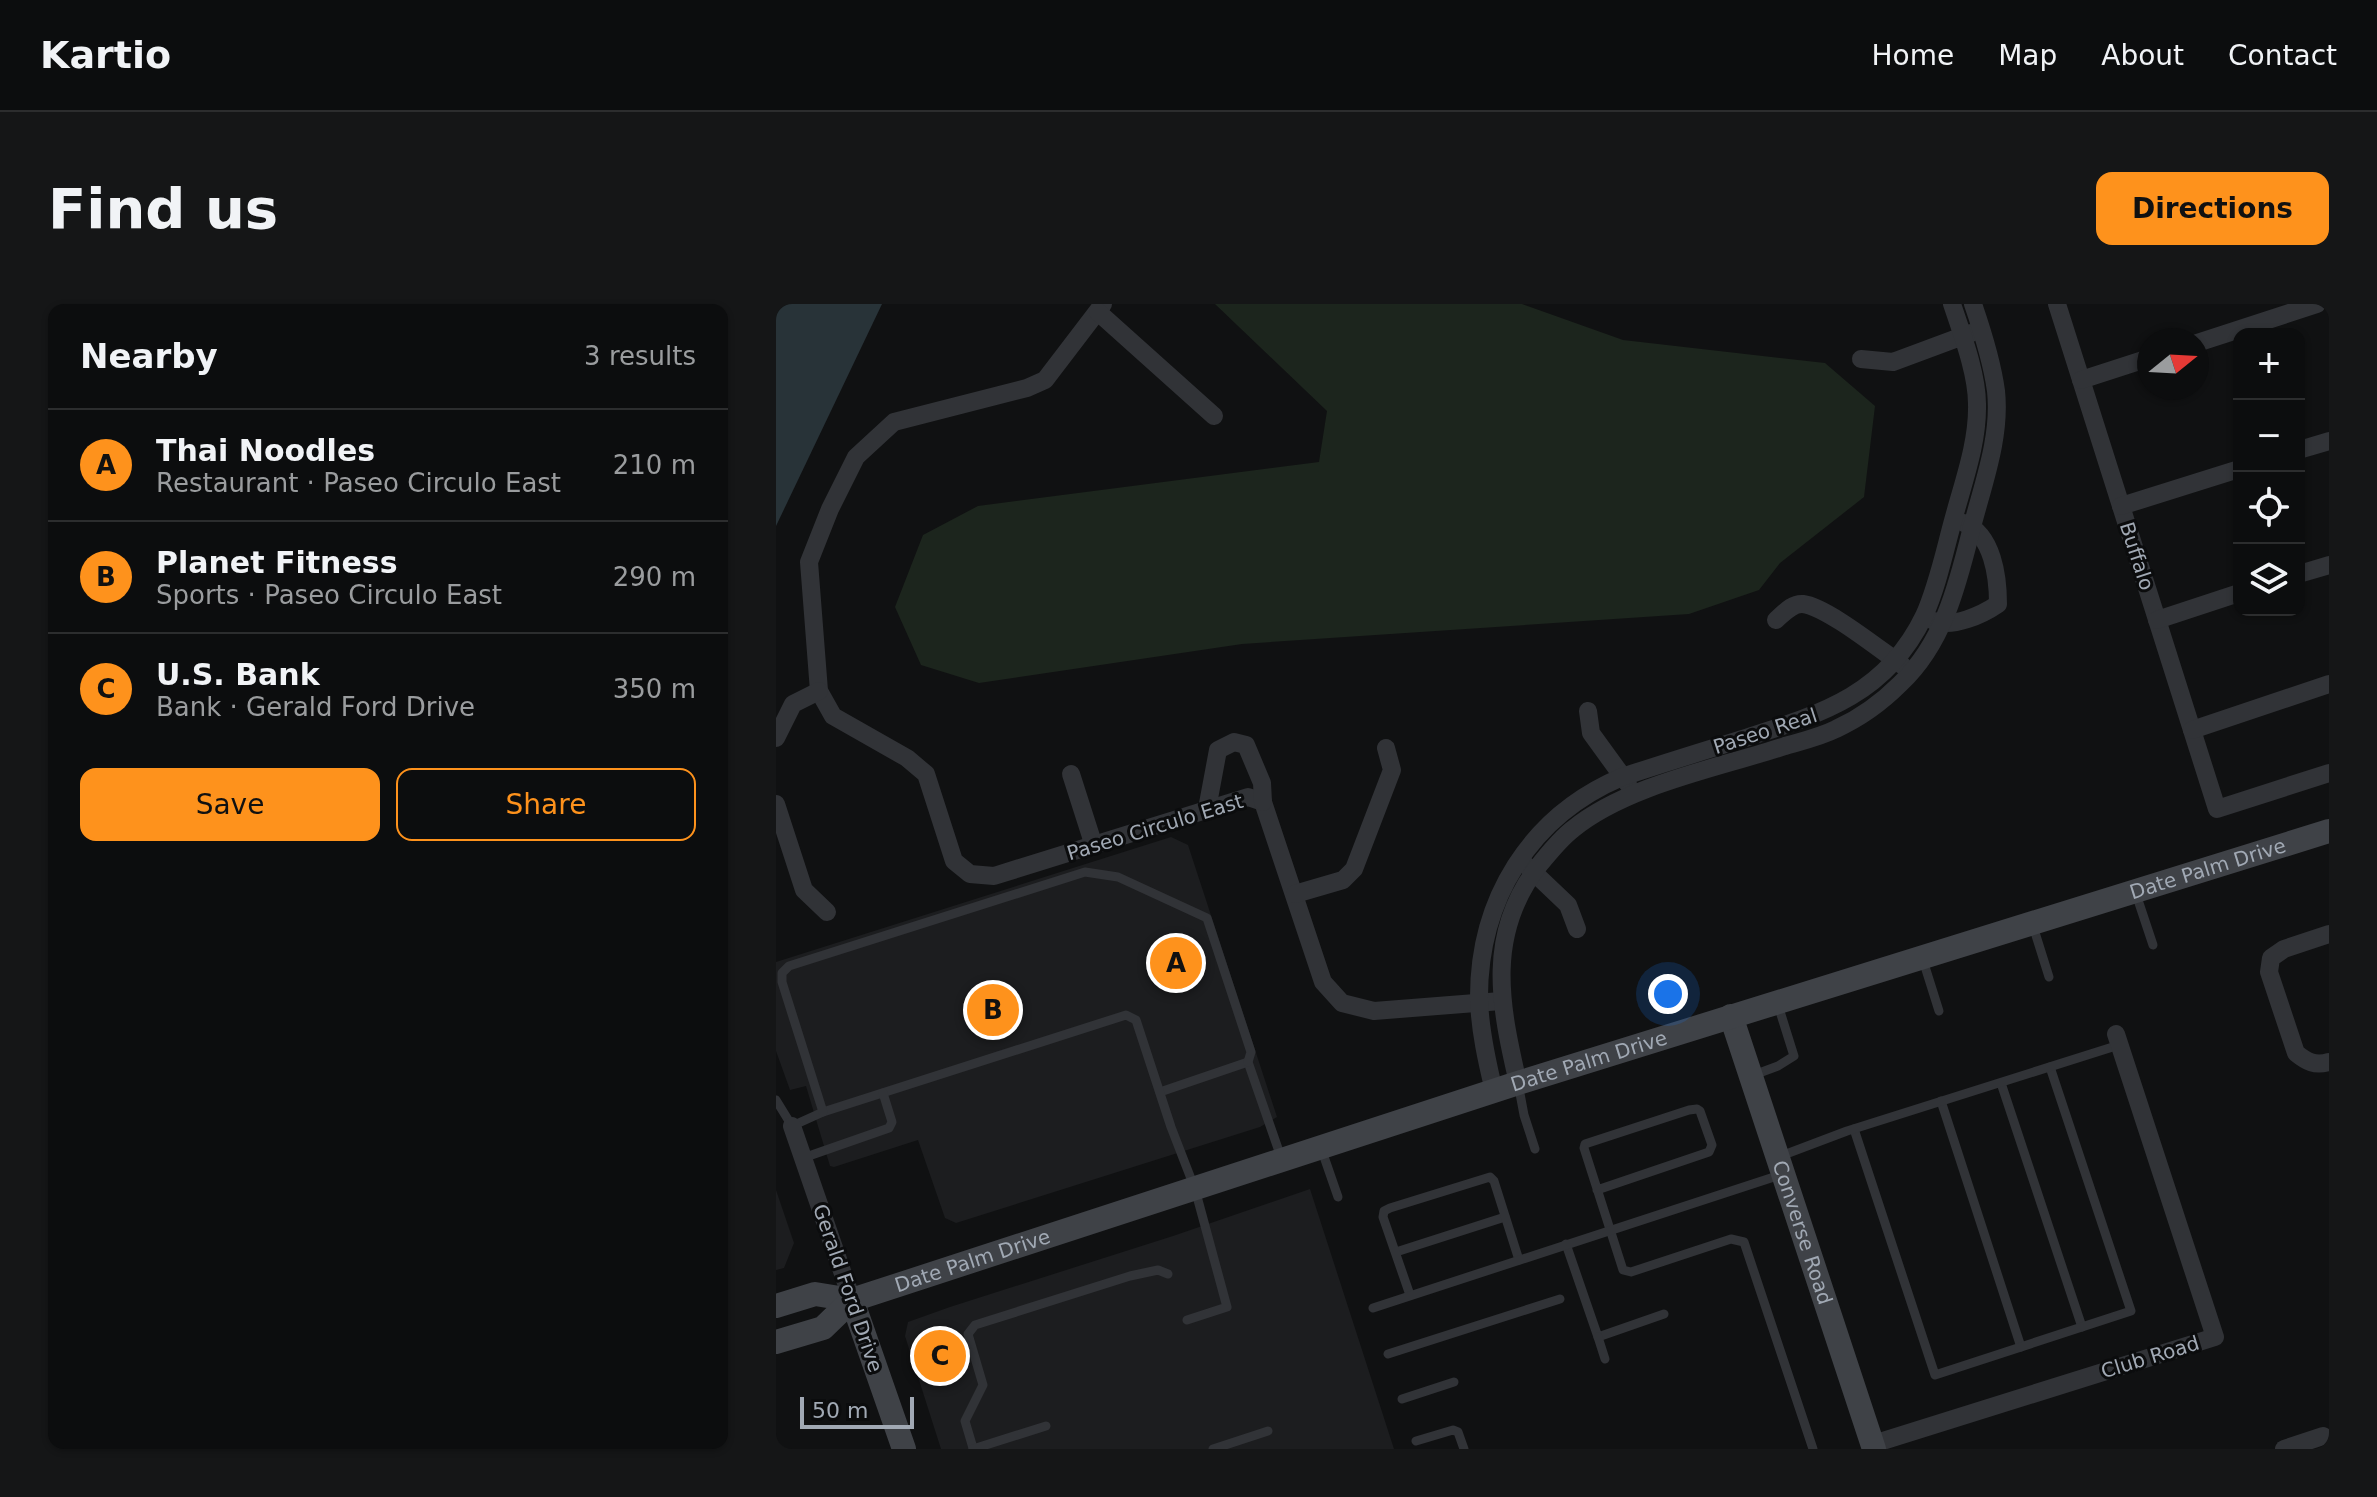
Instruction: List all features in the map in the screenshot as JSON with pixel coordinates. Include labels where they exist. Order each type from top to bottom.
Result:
[{"type":"main road","name":"Date Palm Drive","points":[[776,1342],[823,1328],[852,1300],[1518,1083],[2329,831]]},
{"type":"main road","name":"Converse Road","points":[[1731,1016],[1873,1447]]},
{"type":"main road","name":"Date Palm Drive","points":[[776,1306],[815,1294],[852,1300]]},
{"type":"main road","name":"Gerald Ford Drive","points":[[852,1300],[904,1449]]},
{"type":"street","name":"Paseo Real","points":[[1494,1091],[1486,1059],[1479,1002],[1483,952],[1496,906],[1518,859],[1533,841],[1586,794],[1622,777],[1810,717],[1845,701],[1875,680],[1894,660],[1923,616],[1940,570],[1973,447],[1978,405],[1963,336],[1952,304]]},
{"type":"street","name":"Paseo Real","points":[[1518,1083],[1501,1001],[1502,959],[1508,928],[1526,882],[1571,830],[1603,808],[1634,793],[1836,730],[1861,715],[1902,682],[1933,643],[1957,586],[1994,437],[1993,373],[1973,304]]},
{"type":"street","name":"Buffalo","points":[[2057,304],[2217,809],[2329,773]]},
{"type":"street","points":[[2209,339],[2317,304]]},
{"type":"street","points":[[776,738],[793,704],[819,691],[809,562],[830,509],[856,457],[894,422],[1027,388],[1045,380],[1100,308],[1214,416]]},
{"type":"street","points":[[1861,359],[1893,362],[1981,330]]},
{"type":"street","points":[[2081,380],[2137,362]]},
{"type":"street","points":[[2305,448],[2329,441]]},
{"type":"street","points":[[2121,506],[2233,471]]},
{"type":"street","points":[[1923,616],[1942,624],[1986,612],[1998,604],[1998,580],[1986,544],[1972,527],[1954,519]]},
{"type":"street","points":[[2305,572],[2329,565]]},
{"type":"street","points":[[2157,620],[2233,595]]},
{"type":"street","points":[[1776,620],[1792,606],[1804,604],[1825,612],[1911,672]]},
{"type":"street","points":[[2192,730],[2329,684]]},
{"type":"street","name":"Paseo Circulo East","points":[[819,691],[833,716],[907,758],[926,774],[954,861],[970,874],[994,876],[1248,797],[1263,802],[1323,982],[1342,1003],[1374,1011],[1501,1001]]},
{"type":"street","points":[[1588,711],[1591,733],[1634,793]]},
{"type":"street","points":[[1771,730],[1777,749]]},
{"type":"street","points":[[1207,809],[1218,750],[1234,742],[1246,745],[1262,783],[1263,802]]},
{"type":"street","points":[[1295,894],[1343,880],[1354,869],[1392,770],[1386,748]]},
{"type":"street","points":[[1071,774],[1094,846]]},
{"type":"street","points":[[776,804],[804,890],[827,912]]},
{"type":"street","points":[[1518,859],[1535,871],[1568,905],[1577,929]]},
{"type":"street","points":[[2329,934],[2284,949],[2271,958],[2269,972],[2296,1053],[2307,1062],[2329,1062]]},
{"type":"street","name":"Club Road","points":[[1873,1447],[2215,1337],[2117,1039]]},
{"type":"street","name":"Gerald Ford Drive","points":[[792,1126],[852,1300]]},
{"type":"street","points":[[2284,1449],[2323,1436]]},
{"type":"lane","points":[[823,1112],[782,982],[782,973],[789,966],[1085,872],[1118,877],[1207,918],[1251,1052],[1248,1062],[1282,1161]]},
{"type":"lane","points":[[2135,891],[2153,945]]},
{"type":"lane","points":[[2032,923],[2049,977]]},
{"type":"lane","points":[[1922,957],[1939,1011]]},
{"type":"lane","points":[[1751,1076],[1794,1056],[1777,1002]]},
{"type":"lane","points":[[776,1100],[792,1126],[823,1112],[1126,1015],[1136,1020],[1195,1189],[1227,1307],[1187,1320]]},
{"type":"lane","points":[[1373,1308],[1610,1231],[1781,1166],[1854,1129],[2050,1067],[2117,1039]]},
{"type":"lane","points":[[1160,1092],[1248,1062]]},
{"type":"lane","points":[[1854,1129],[1935,1375],[2131,1311],[2050,1067]]},
{"type":"lane","points":[[1518,1083],[1535,1149]]},
{"type":"lane","points":[[2001,1083],[2082,1327]]},
{"type":"lane","points":[[803,1158],[889,1128],[892,1122],[883,1093]]},
{"type":"lane","points":[[1941,1101],[2021,1347]]},
{"type":"lane","points":[[1597,1190],[1709,1152],[1712,1145],[1700,1111],[1689,1110],[1585,1144],[1584,1148],[1597,1190],[1610,1231],[1623,1270],[1626,1272],[1731,1239],[1744,1242],[1813,1449]]},
{"type":"lane","points":[[1321,1148],[1338,1197]]},
{"type":"lane","points":[[1410,1295],[1383,1217],[1384,1211],[1484,1177],[1494,1181],[1519,1260]]},
{"type":"lane","points":[[1396,1252],[1505,1217]]},
{"type":"lane","points":[[1566,1244],[1605,1359]]},
{"type":"lane","points":[[1046,1426],[973,1448],[965,1421],[983,1385],[968,1334],[975,1325],[1130,1276],[1158,1270],[1168,1274]]},
{"type":"lane","points":[[1388,1354],[1560,1299]]},
{"type":"lane","points":[[1598,1337],[1664,1314]]},
{"type":"lane","points":[[1402,1399],[1454,1382]]},
{"type":"lane","points":[[1416,1441],[1453,1430],[1458,1432],[1464,1449]]},
{"type":"lane","points":[[1213,1449],[1268,1431]]},
{"type":"shaded area","points":[[776,304],[882,304],[776,526]]},
{"type":"shaded area","points":[[1215,304],[1522,304],[1623,340],[1825,363],[1875,406],[1864,497],[1780,563],[1759,590],[1689,614],[1242,644],[979,683],[921,665],[895,607],[923,535],[978,506],[1319,462],[1327,411]]},
{"type":"shaded area","points":[[1171,837],[1188,845],[1277,1117],[1260,1127],[956,1223],[945,1218],[918,1140],[830,1166],[806,1086],[790,1090],[776,1051],[776,962]]},
{"type":"shaded area","points":[[1310,1189],[1394,1449],[941,1449],[905,1336],[908,1322]]},
{"type":"shaded area","points":[[776,1190],[794,1243],[784,1268],[776,1270]]},
{"type":"place","name":"Thai Noodles","points":[[1176,963]]},
{"type":"place","name":"Planet Fitness","points":[[993,1010]]},
{"type":"place","name":"U.S. Bank","points":[[940,1356]]}]
